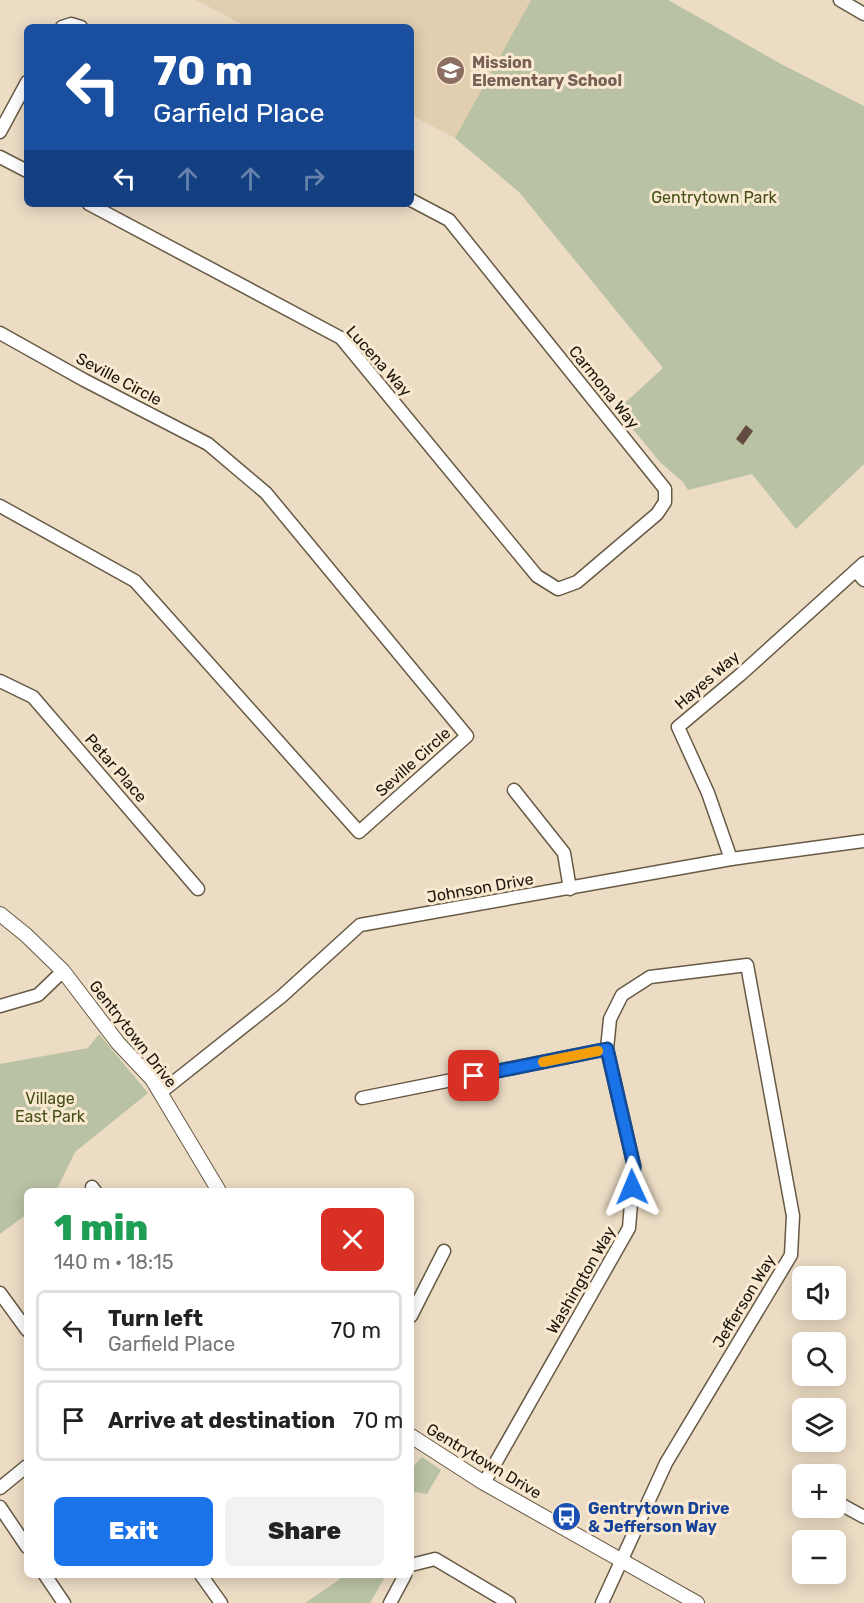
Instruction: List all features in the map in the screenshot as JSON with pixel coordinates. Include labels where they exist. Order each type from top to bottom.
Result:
[{"type":"street","points":[[840,0],[864,14]]},
{"type":"street","points":[[0,132],[24,88]]},
{"type":"street","points":[[0,156],[24,169]]},
{"type":"street","name":"Carmona Way","points":[[414,202],[449,220],[665,489],[665,502],[657,514],[577,582],[558,589]]},
{"type":"street","name":"Lucena Way","points":[[95,207],[341,338],[537,576],[558,589]]},
{"type":"street","name":"Seville Circle","points":[[0,333],[84,380],[208,444],[266,493],[467,736],[359,832],[135,581],[0,506]]},
{"type":"street","name":"Hayes Way","points":[[731,859],[708,793],[678,727],[861,572]]},
{"type":"street","name":"Petar Place","points":[[0,681],[33,697],[198,889]]},
{"type":"street","points":[[514,790],[564,853],[570,889]]},
{"type":"street","name":"Johnson Drive","points":[[160,1093],[282,996],[360,925],[731,859],[864,841]]},
{"type":"street","name":"Gentrytown Drive","points":[[0,914],[26,935],[63,971],[118,1043],[152,1080],[217,1188]]},
{"type":"street","name":"Washington Way","points":[[484,1483],[629,1228],[634,1166],[607,1049],[609,1019],[622,995],[650,977],[747,965]]},
{"type":"street","name":"Jefferson Way","points":[[602,1603],[666,1463],[791,1255],[793,1216],[747,965]]},
{"type":"street","points":[[0,1006],[38,995],[63,971]]},
{"type":"street","points":[[362,1098],[607,1049]]},
{"type":"street","points":[[414,1310],[444,1251]]},
{"type":"street","points":[[0,1293],[24,1326]]},
{"type":"street","name":"Gentrytown Drive","points":[[414,1438],[484,1483],[697,1603]]},
{"type":"street","points":[[0,1488],[24,1468]]},
{"type":"street","points":[[0,1507],[24,1543]]},
{"type":"street","points":[[846,1507],[864,1517]]},
{"type":"street","points":[[414,1564],[435,1559],[509,1603]]},
{"type":"street","points":[[47,1578],[64,1603]]},
{"type":"street","points":[[203,1578],[220,1603]]},
{"type":"street","points":[[390,1603],[403,1578]]},
{"type":"shaded area","name":"Mission Elementary School","points":[[196,0],[531,0],[455,138],[414,117],[414,24],[241,24]]},
{"type":"green space","name":"Gentrytown Park","points":[[531,0],[668,0],[781,64],[864,106],[864,464],[796,529],[752,474],[688,490],[683,482],[660,462],[617,410],[663,368],[519,192],[455,138]]},
{"type":"green space","name":"Village East Park","points":[[99,1034],[148,1093],[75,1152],[57,1188],[24,1188],[24,1216],[0,1234],[0,1064],[88,1048]]},
{"type":"green space","points":[[422,1457],[441,1470],[427,1494],[414,1493],[414,1466]]},
{"type":"green space","points":[[342,1578],[384,1578],[370,1603],[305,1603]]},
{"type":"building","points":[[746,425],[753,431],[743,445],[736,439]]},
{"type":"slow traffic","points":[[543,1062],[598,1051]]},
{"type":"place","name":"Mission Elementary School","points":[[451,71]]},
{"type":"place","name":"Gentrytown Drive & Jefferson Way","points":[[567,1517]]},
{"type":"route","points":[[474,1076],[607,1049],[634,1166],[632,1187]]}]
